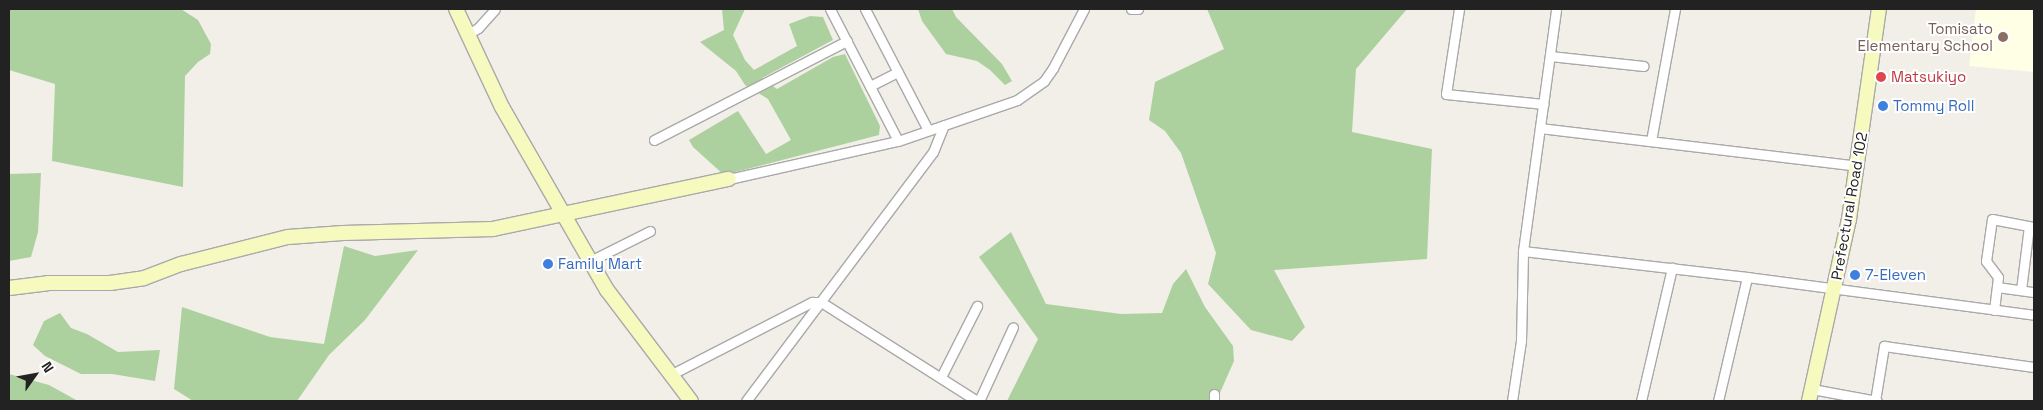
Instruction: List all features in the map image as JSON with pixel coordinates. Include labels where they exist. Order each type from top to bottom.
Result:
[{"type":"street","points":[[456,9],[502,107],[590,262],[624,315],[691,401]]},
{"type":"street","points":[[468,34],[478,28],[495,9]]},
{"type":"street","points":[[830,9],[898,141]]},
{"type":"street","points":[[865,9],[928,130]]},
{"type":"street","points":[[9,288],[48,283],[110,283],[144,278],[181,264],[288,237],[343,233],[493,229],[898,141],[1017,100],[1036,88],[1054,68],[1084,9]]},
{"type":"street","points":[[1131,9],[1138,9]]},
{"type":"street","points":[[1459,9],[1446,94],[1543,104]]},
{"type":"street","points":[[1512,401],[1521,341],[1523,251],[1556,9]]},
{"type":"street","points":[[1651,141],[1675,9]]},
{"type":"street","name":"Prefectural Road 102","points":[[1811,395],[1849,219],[1879,9]]},
{"type":"street","points":[[654,140],[847,41]]},
{"type":"street","points":[[1550,56],[1643,66]]},
{"type":"street","points":[[870,86],[898,72]]},
{"type":"street","points":[[746,401],[933,152],[944,125]]},
{"type":"street","points":[[1540,128],[1857,166]]},
{"type":"street","points":[[1994,310],[1998,278],[1986,261],[1992,219],[2032,226],[2021,290]]},
{"type":"street","points":[[590,262],[650,231]]},
{"type":"street","points":[[1523,251],[1747,277],[2034,315]]},
{"type":"street","points":[[1641,401],[1672,268]]},
{"type":"street","points":[[1718,401],[1747,277]]},
{"type":"street","points":[[1997,287],[2034,292]]},
{"type":"street","points":[[670,375],[812,302],[821,302],[978,401],[1013,327]]},
{"type":"street","points":[[941,377],[977,306]]},
{"type":"street","points":[[1811,395],[1876,401],[1884,346],[2034,367]]},
{"type":"shaded area","name":"Tomisato Elementary School","points":[[1976,9],[2034,9],[2034,72],[1969,66]]},
{"type":"green space","points":[[9,9],[181,9],[198,20],[211,44],[210,54],[198,62],[185,76],[183,187],[52,161],[55,84],[9,70]]},
{"type":"green space","points":[[722,9],[745,9],[733,35],[745,60],[754,70],[797,46],[789,24],[810,16],[823,17],[833,40],[762,78],[777,89],[833,57],[845,54],[880,126],[879,135],[724,175],[693,147],[689,140],[738,111],[766,154],[791,140],[768,99],[745,85],[736,71],[700,42],[724,30]]},
{"type":"green space","points":[[918,9],[952,9],[956,17],[1002,64],[1012,81],[1005,85],[990,70],[977,61],[946,54],[922,21]]},
{"type":"green space","points":[[1207,9],[1407,9],[1356,69],[1352,132],[1432,149],[1427,259],[1274,270],[1305,327],[1292,341],[1251,330],[1208,284],[1216,253],[1181,153],[1165,131],[1149,120],[1155,82],[1224,49]]},
{"type":"green space","points":[[41,173],[38,232],[31,257],[9,261],[9,174]]},
{"type":"green space","points":[[1011,232],[1046,304],[1121,314],[1162,313],[1173,284],[1186,269],[1205,307],[1233,346],[1234,361],[1219,395],[1212,401],[1007,401],[1038,339],[979,257]]},
{"type":"green space","points":[[344,246],[375,256],[418,250],[365,320],[329,355],[297,401],[193,401],[174,389],[182,307],[270,337],[324,344]]},
{"type":"green space","points":[[60,313],[71,328],[87,334],[118,352],[160,350],[155,381],[112,374],[81,374],[45,356],[33,345],[44,321]]},
{"type":"green space","points":[[9,374],[49,385],[78,401],[9,401]]},
{"type":"place","name":"Tomisato Elementary School","points":[[2003,37]]},
{"type":"place","name":"Matsukiyo","points":[[1881,77]]},
{"type":"place","name":"Tommy Roll","points":[[1883,106]]},
{"type":"place","name":"Family Mart","points":[[548,264]]},
{"type":"place","name":"7-Eleven","points":[[1855,275]]}]
